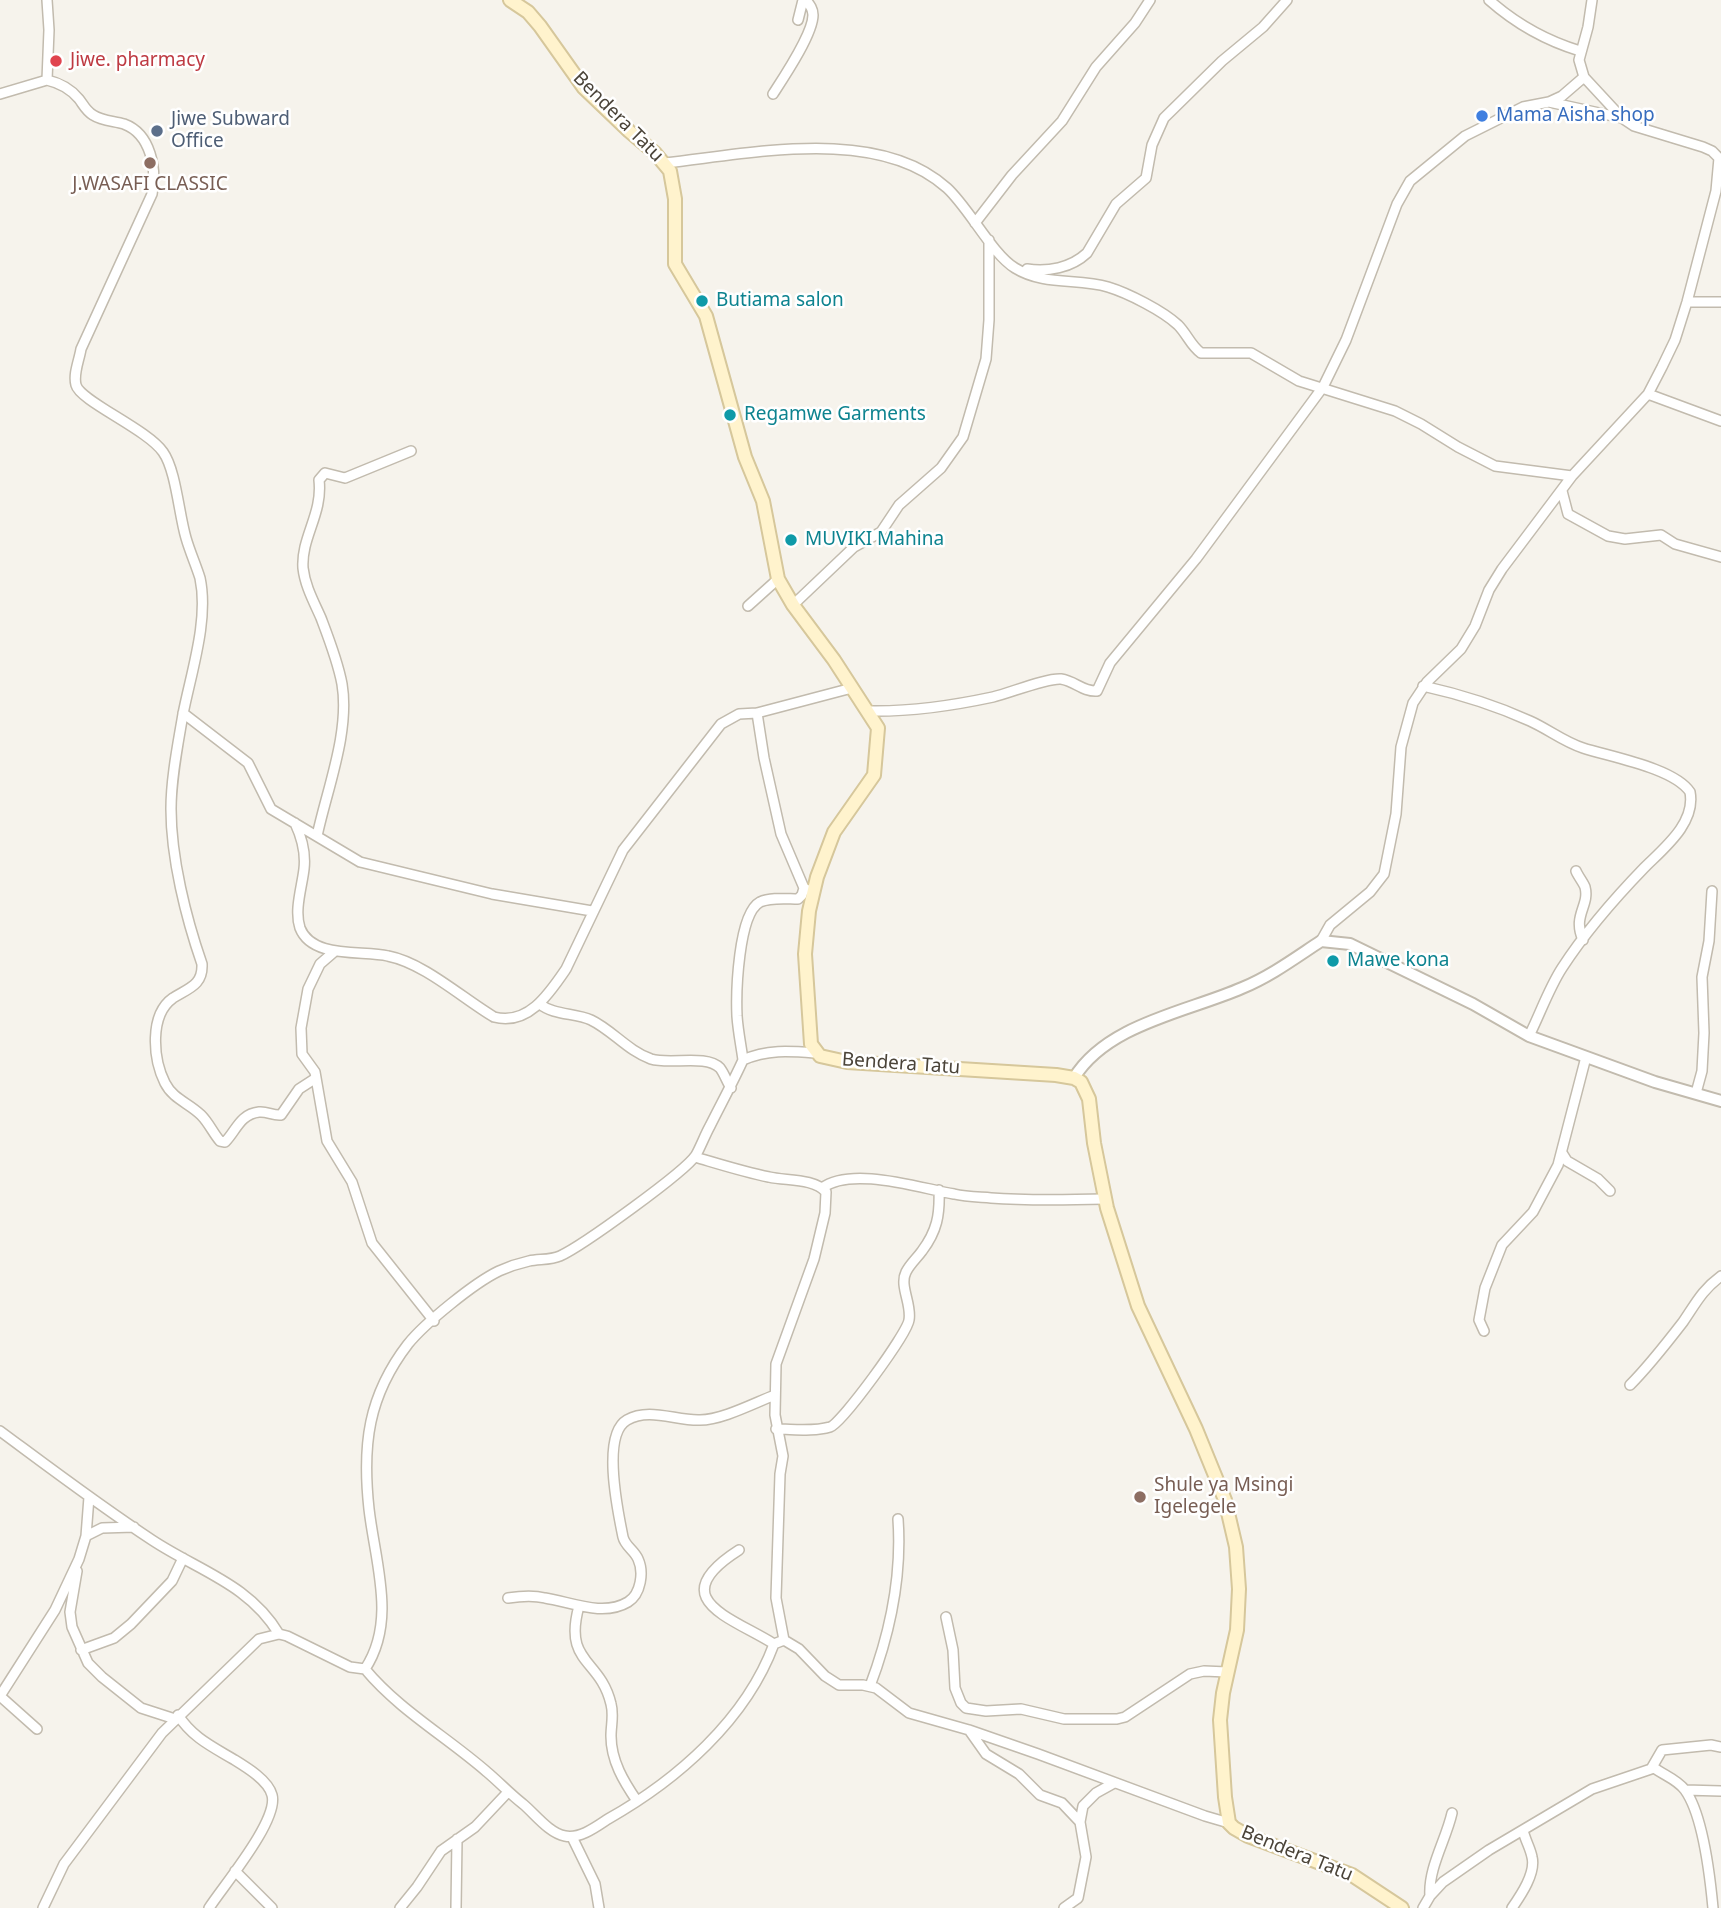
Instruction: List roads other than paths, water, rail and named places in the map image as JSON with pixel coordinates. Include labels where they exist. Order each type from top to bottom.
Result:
[{"type":"main road","name":"Bendera Tatu","points":[[510,0],[528,12],[540,26],[584,88],[665,163],[670,171],[676,198],[675,264],[704,310],[746,457],[763,500],[778,579],[878,728],[874,775],[834,832],[808,890],[805,954],[811,1044],[816,1053],[847,1062],[1018,1072],[1074,1078],[1081,1082],[1089,1099],[1105,1199],[1138,1306],[1192,1421],[1225,1500],[1236,1547],[1239,1589],[1237,1630],[1220,1720],[1229,1822],[1248,1836],[1352,1875],[1402,1908]]},
{"type":"street","points":[[47,0],[47,80]]},
{"type":"street","points":[[772,94],[795,57],[811,22],[811,6],[804,0],[798,20]]},
{"type":"street","points":[[975,223],[1012,175],[1062,121],[1096,67],[1135,23],[1150,0]]},
{"type":"street","points":[[1014,268],[1040,271],[1060,267],[1087,253],[1116,204],[1146,178],[1152,145],[1164,118],[1199,82],[1263,27],[1287,0]]},
{"type":"street","points":[[1489,0],[1529,30],[1580,51]]},
{"type":"street","points":[[1074,1078],[1091,1056],[1128,1032],[1261,980],[1321,941],[1330,925],[1370,892],[1384,874],[1396,814],[1401,747],[1413,703],[1423,686],[1461,649],[1475,626],[1495,579],[1572,476],[1648,394],[1675,341],[1718,191],[1720,164],[1717,152],[1634,126],[1622,118],[1584,77],[1579,60],[1592,0]]},
{"type":"street","points":[[868,711],[908,712],[989,698],[1061,679],[1088,691],[1097,691],[1110,663],[1196,559],[1323,387],[1346,341],[1397,204],[1410,181],[1465,136],[1523,107],[1549,102],[1562,96],[1584,77]]},
{"type":"street","points":[[1,94],[47,80],[60,83],[77,97],[94,117],[135,130],[146,143],[156,176],[152,194],[81,349],[75,376],[77,389],[88,400],[108,410],[153,441],[164,452],[172,468],[186,539],[200,579],[202,599],[196,664],[183,713],[171,808],[175,857],[203,975],[198,982],[165,1004],[159,1014],[155,1040],[165,1084],[177,1099],[202,1116],[220,1141],[225,1142],[242,1120],[251,1114],[259,1112],[281,1115],[299,1089],[316,1078]]},
{"type":"street","points":[[1549,102],[1622,118]]},
{"type":"street","points":[[665,163],[784,149],[844,149],[889,159],[925,173],[947,188],[1014,268],[1038,278],[1109,287],[1169,318],[1201,353],[1251,353],[1299,381],[1395,411],[1495,466],[1572,476]]},
{"type":"street","points":[[793,604],[854,547],[881,532],[899,505],[941,468],[963,437],[986,359],[989,240]]},
{"type":"street","points":[[1687,302],[1721,302]]},
{"type":"street","points":[[1648,394],[1721,421]]},
{"type":"street","points":[[317,835],[342,728],[344,704],[338,670],[325,629],[306,584],[303,567],[304,552],[319,505],[319,480],[325,473],[345,478],[411,451]]},
{"type":"street","points":[[1562,491],[1568,514],[1608,537],[1625,539],[1661,535],[1675,544],[1721,557]]},
{"type":"street","points":[[748,606],[778,579]]},
{"type":"street","points":[[1423,686],[1446,691],[1528,720],[1582,748],[1649,767],[1680,782],[1690,792],[1690,807],[1683,825],[1672,840],[1608,906],[1561,969],[1529,1036]]},
{"type":"street","points":[[295,823],[303,840],[304,853],[298,915],[301,929],[315,943],[335,951],[381,955],[402,960],[494,1017],[505,1020],[517,1018],[540,1004],[566,969],[623,849],[712,733],[726,720],[738,714],[758,713],[852,688]]},
{"type":"street","points":[[183,713],[248,764],[271,809],[360,862],[492,894],[592,911]]},
{"type":"street","points":[[365,1669],[378,1643],[382,1618],[381,1585],[369,1511],[367,1443],[378,1391],[409,1343],[458,1298],[499,1271],[528,1261],[556,1258],[576,1248],[695,1157],[743,1060],[737,1018],[739,951],[754,907],[762,901],[798,899],[808,890],[781,834],[764,758],[758,713]]},
{"type":"street","points":[[1576,871],[1585,887],[1578,920],[1583,940]]},
{"type":"street","points":[[1696,1093],[1702,1071],[1702,977],[1709,941],[1712,891]]},
{"type":"street","points":[[1321,941],[1350,944],[1473,1004],[1529,1036],[1655,1082],[1721,1101]]},
{"type":"street","points":[[335,951],[320,964],[313,976],[304,1007],[300,1049],[312,1065],[316,1078],[327,1141],[352,1182],[372,1243],[434,1321]]},
{"type":"street","points":[[540,1004],[546,1009],[594,1021],[626,1045],[652,1059],[707,1062],[720,1068],[731,1088]]},
{"type":"street","points":[[743,1060],[758,1053],[780,1050],[816,1053]]},
{"type":"street","points":[[1483,1331],[1479,1320],[1482,1303],[1497,1257],[1502,1245],[1533,1212],[1548,1187],[1562,1153],[1586,1057]]},
{"type":"street","points":[[1562,1153],[1567,1161],[1598,1179],[1611,1191]]},
{"type":"street","points":[[695,1157],[768,1177],[822,1188],[826,1192],[825,1213],[814,1259],[776,1364],[776,1429],[783,1445],[776,1598],[784,1640],[799,1649],[825,1676],[839,1685],[870,1685],[909,1713],[969,1730],[1205,1816],[1229,1822]]},
{"type":"street","points":[[822,1188],[830,1182],[852,1178],[994,1199],[1105,1199]]},
{"type":"street","points":[[776,1429],[816,1429],[836,1423],[883,1365],[909,1320],[907,1293],[903,1283],[905,1273],[931,1239],[937,1226],[940,1211],[939,1191]]},
{"type":"street","points":[[1630,1385],[1684,1320],[1698,1296],[1721,1276]]},
{"type":"street","points":[[508,1598],[543,1597],[579,1606],[613,1607],[635,1598],[639,1587],[638,1559],[625,1543],[616,1496],[613,1444],[620,1425],[646,1414],[701,1420],[775,1395]]},
{"type":"street","points":[[0,1431],[134,1528],[254,1601],[268,1616],[279,1634],[350,1667],[365,1669],[380,1687],[488,1772],[562,1836],[579,1836],[637,1801],[674,1774],[727,1723],[757,1679],[774,1644],[784,1640]]},
{"type":"street","points":[[89,1497],[86,1536],[79,1559],[70,1612],[72,1627],[88,1663],[141,1708],[177,1717],[197,1738],[256,1775],[272,1795],[273,1805],[267,1823],[209,1908]]},
{"type":"street","points":[[870,1685],[895,1593],[901,1554],[898,1519]]},
{"type":"street","points":[[86,1536],[102,1528],[134,1528]]},
{"type":"street","points":[[739,1550],[718,1563],[709,1575],[706,1598],[718,1614],[774,1644]]},
{"type":"street","points":[[81,1650],[114,1638],[131,1624],[172,1581],[183,1558]]},
{"type":"street","points":[[37,1729],[0,1696],[3,1684],[55,1610],[79,1559]]},
{"type":"street","points":[[579,1606],[573,1628],[577,1648],[607,1693],[613,1717],[611,1740],[614,1755],[621,1777],[637,1801]]},
{"type":"street","points":[[946,1617],[953,1650],[955,1688],[961,1703],[972,1710],[1021,1709],[1064,1719],[1117,1719],[1125,1717],[1190,1674],[1204,1671],[1227,1672]]},
{"type":"street","points":[[43,1908],[64,1864],[177,1717],[259,1639],[279,1634]]},
{"type":"street","points":[[969,1730],[986,1754],[1019,1774],[1040,1795],[1062,1803],[1080,1822]]},
{"type":"street","points":[[1423,1908],[1443,1882],[1592,1789],[1653,1767],[1660,1753],[1668,1748],[1711,1745],[1721,1747]]},
{"type":"street","points":[[1653,1767],[1679,1783],[1685,1790],[1702,1834],[1713,1908]]},
{"type":"street","points":[[1065,1908],[1077,1898],[1086,1857],[1080,1814],[1087,1800],[1114,1783]]},
{"type":"street","points":[[1685,1790],[1721,1791]]},
{"type":"street","points":[[400,1908],[441,1851],[484,1819],[508,1792]]},
{"type":"street","points":[[1430,1896],[1432,1874],[1452,1813]]},
{"type":"street","points":[[1513,1908],[1532,1868],[1533,1859],[1523,1830]]},
{"type":"street","points":[[572,1837],[595,1884],[599,1908]]},
{"type":"street","points":[[456,1908],[457,1839]]},
{"type":"street","points":[[234,1871],[272,1908]]},
{"type":"place","name":"Jiwe. pharmacy","points":[[56,61]]},
{"type":"place","name":"Mama Aisha shop","points":[[1482,116]]},
{"type":"place","name":"Jiwe Subward Office","points":[[157,131]]},
{"type":"place","name":"J.WASAFI CLASSIC","points":[[150,163]]},
{"type":"place","name":"Butiama salon","points":[[702,301]]},
{"type":"place","name":"Regamwe Garments","points":[[730,415]]},
{"type":"place","name":"MUVIKI Mahina","points":[[791,540]]},
{"type":"place","name":"Mawe kona","points":[[1333,961]]},
{"type":"place","name":"Shule ya Msingi Igelegele","points":[[1140,1497]]}]
